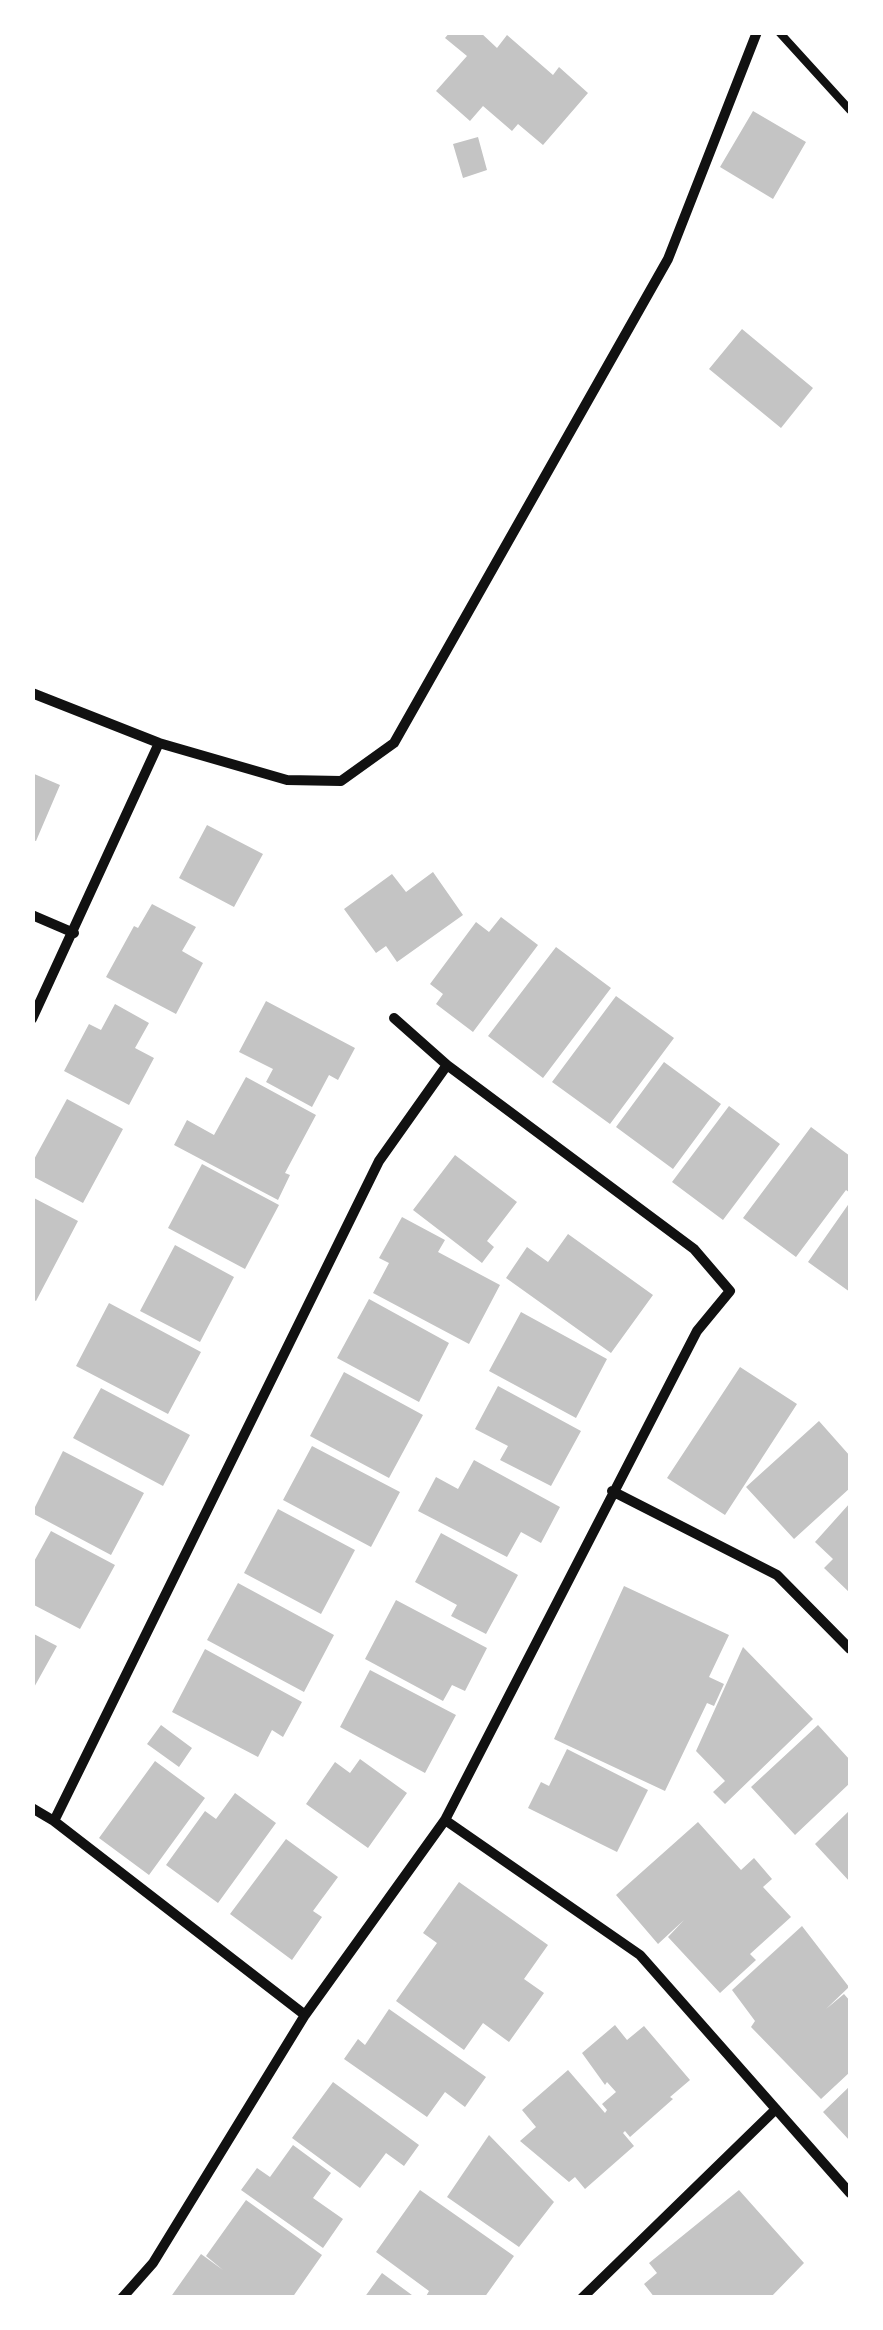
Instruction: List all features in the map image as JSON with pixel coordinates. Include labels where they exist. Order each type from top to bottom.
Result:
[{"type":"street","points":[[32,694],[159,743],[288,780],[341,780],[394,743],[668,259],[757,32]]},
{"type":"street","points":[[32,1019],[159,743]]},
{"type":"street","points":[[32,915],[74,933]]},
{"type":"street","points":[[122,2298],[154,2263],[304,2015],[444,1820],[696,1331],[730,1291],[694,1249],[446,1065],[394,1018]]},
{"type":"street","points":[[54,1820],[379,1160],[446,1065]]},
{"type":"street","points":[[612,1491],[777,1575],[850,1649]]},
{"type":"street","points":[[32,1808],[54,1820],[304,2015]]},
{"type":"street","points":[[444,1820],[640,1955],[850,2193]]},
{"type":"street","points":[[582,2298],[776,2108]]},
{"type":"lane","points":[[780,32],[850,110]]},
{"type":"building","points":[[450,32],[480,32],[497,48],[507,35],[553,75],[559,67],[588,93],[543,145],[518,124],[512,131],[483,106],[470,121],[436,91],[467,56],[445,38]]},
{"type":"building","points":[[753,111],[806,142],[773,199],[720,167]]},
{"type":"building","points":[[478,137],[487,170],[463,178],[453,144]]},
{"type":"building","points":[[742,329],[813,388],[781,428],[709,369]]},
{"type":"building","points":[[32,773],[60,785],[36,841],[32,840]]},
{"type":"building","points":[[207,825],[263,854],[234,907],[179,878]]},
{"type":"building","points":[[433,872],[463,915],[397,962],[386,946],[376,953],[344,909],[392,874],[406,892]]},
{"type":"building","points":[[152,904],[196,927],[182,951],[203,963],[176,1014],[106,977],[134,926],[138,928]]},
{"type":"building","points":[[501,917],[538,945],[473,1032],[436,1004],[443,994],[430,984],[476,922],[489,932]]},
{"type":"building","points":[[556,947],[611,988],[543,1078],[488,1036]]},
{"type":"building","points":[[616,996],[674,1038],[610,1124],[552,1082]]},
{"type":"building","points":[[266,1001],[355,1048],[338,1080],[329,1075],[312,1107],[266,1082],[273,1069],[239,1052]]},
{"type":"building","points":[[115,1004],[149,1023],[135,1048],[154,1058],[129,1105],[64,1071],[89,1024],[101,1030]]},
{"type":"building","points":[[664,1062],[721,1104],[673,1169],[616,1127]]},
{"type":"building","points":[[246,1077],[316,1115],[285,1173],[290,1175],[278,1200],[174,1145],[187,1120],[214,1135]]},
{"type":"building","points":[[67,1099],[123,1129],[83,1203],[32,1176],[32,1163]]},
{"type":"building","points":[[729,1106],[780,1144],[723,1220],[672,1182]]},
{"type":"building","points":[[811,1127],[850,1156],[850,1193],[846,1190],[796,1257],[743,1218]]},
{"type":"building","points":[[455,1155],[517,1202],[487,1241],[494,1247],[482,1263],[413,1210]]},
{"type":"building","points":[[202,1164],[279,1205],[245,1269],[168,1228]]},
{"type":"building","points":[[32,1197],[78,1221],[36,1301],[32,1299]]},
{"type":"building","points":[[850,1202],[850,1292],[808,1262]]},
{"type":"building","points":[[402,1217],[445,1240],[438,1252],[500,1285],[469,1344],[373,1293],[389,1263],[379,1258]]},
{"type":"building","points":[[568,1234],[653,1295],[611,1353],[506,1278],[527,1247],[548,1262]]},
{"type":"building","points":[[175,1245],[234,1277],[200,1342],[140,1311]]},
{"type":"building","points":[[369,1299],[449,1343],[419,1402],[337,1358]]},
{"type":"building","points":[[109,1303],[201,1352],[168,1414],[76,1366]]},
{"type":"building","points":[[521,1312],[607,1359],[576,1418],[489,1371]]},
{"type":"building","points":[[740,1367],[797,1404],[725,1515],[667,1478]]},
{"type":"building","points":[[344,1372],[423,1415],[389,1478],[310,1436]]},
{"type":"building","points":[[498,1386],[581,1431],[551,1486],[500,1460],[508,1446],[475,1429]]},
{"type":"building","points":[[101,1388],[190,1435],[163,1486],[73,1438]]},
{"type":"building","points":[[819,1421],[850,1456],[850,1488],[794,1539],[746,1487]]},
{"type":"building","points":[[312,1446],[400,1492],[371,1547],[283,1500]]},
{"type":"building","points":[[63,1451],[144,1493],[111,1555],[32,1513]]},
{"type":"building","points":[[474,1460],[560,1507],[541,1543],[521,1532],[507,1557],[418,1511],[436,1477],[458,1489]]},
{"type":"building","points":[[850,1503],[850,1593],[824,1568],[833,1559],[815,1542]]},
{"type":"building","points":[[278,1509],[355,1550],[321,1614],[244,1573]]},
{"type":"building","points":[[51,1531],[115,1565],[80,1629],[32,1604],[32,1565]]},
{"type":"building","points":[[441,1533],[518,1575],[486,1634],[451,1616],[457,1605],[415,1582]]},
{"type":"building","points":[[238,1583],[334,1635],[304,1692],[207,1640]]},
{"type":"building","points":[[624,1586],[729,1635],[709,1677],[724,1684],[714,1706],[707,1703],[665,1791],[554,1739]]},
{"type":"building","points":[[396,1600],[487,1648],[465,1691],[452,1685],[443,1701],[365,1659]]},
{"type":"building","points":[[32,1633],[57,1646],[32,1691]]},
{"type":"building","points":[[743,1647],[813,1719],[725,1804],[713,1792],[725,1781],[696,1751]]},
{"type":"building","points":[[205,1649],[302,1702],[283,1737],[272,1730],[258,1757],[172,1712]]},
{"type":"building","points":[[370,1670],[456,1715],[425,1773],[340,1727]]},
{"type":"building","points":[[161,1725],[192,1748],[179,1767],[147,1744]]},
{"type":"building","points":[[818,1725],[850,1760],[850,1783],[795,1835],[751,1787]]},
{"type":"building","points":[[567,1749],[648,1790],[617,1852],[528,1808],[541,1782],[549,1786]]},
{"type":"building","points":[[360,1759],[407,1793],[368,1848],[306,1804],[335,1762],[350,1773]]},
{"type":"building","points":[[155,1761],[205,1798],[149,1875],[99,1838]]},
{"type":"building","points":[[235,1793],[276,1823],[218,1903],[166,1865],[205,1811],[216,1819]]},
{"type":"building","points":[[850,1810],[850,1882],[815,1844]]},
{"type":"building","points":[[698,1822],[741,1870],[754,1858],[772,1879],[763,1887],[791,1917],[750,1954],[756,1960],[720,1993],[668,1937],[684,1920],[658,1944],[616,1895]]},
{"type":"building","points":[[286,1839],[338,1877],[313,1911],[322,1917],[292,1960],[230,1914]]},
{"type":"building","points":[[459,1882],[548,1945],[524,1979],[544,1993],[509,2042],[483,2023],[464,2050],[396,2001],[437,1943],[423,1933]]},
{"type":"building","points":[[802,1926],[849,1987],[826,2009],[844,1994],[850,2001],[850,2072],[821,2099],[751,2027],[755,2021],[732,1990]]},
{"type":"building","points":[[389,2009],[486,2077],[465,2107],[445,2092],[427,2117],[344,2059],[358,2039],[365,2045]]},
{"type":"building","points":[[615,2025],[627,2040],[644,2026],[690,2080],[630,2137],[623,2133],[634,2146],[585,2189],[575,2177],[569,2182],[520,2141],[536,2127],[522,2110],[568,2070],[605,2113],[602,2104],[616,2092],[607,2082],[605,2085],[582,2053]]},
{"type":"building","points":[[333,2082],[419,2145],[404,2166],[386,2153],[360,2188],[292,2138]]},
{"type":"building","points":[[850,2086],[850,2141],[823,2112]]},
{"type":"building","points":[[489,2135],[554,2202],[519,2247],[447,2197]]},
{"type":"building","points":[[293,2145],[331,2173],[313,2198],[343,2219],[323,2248],[241,2190],[257,2168],[270,2177]]},
{"type":"building","points":[[420,2190],[514,2256],[484,2298],[425,2298],[429,2291],[376,2252]]},
{"type":"building","points":[[739,2190],[804,2263],[770,2298],[655,2298],[644,2284],[657,2273],[649,2263]]},
{"type":"building","points":[[246,2200],[322,2255],[292,2298],[170,2298],[201,2254],[223,2270],[206,2256]]},
{"type":"building","points":[[382,2273],[416,2298],[364,2298]]}]
